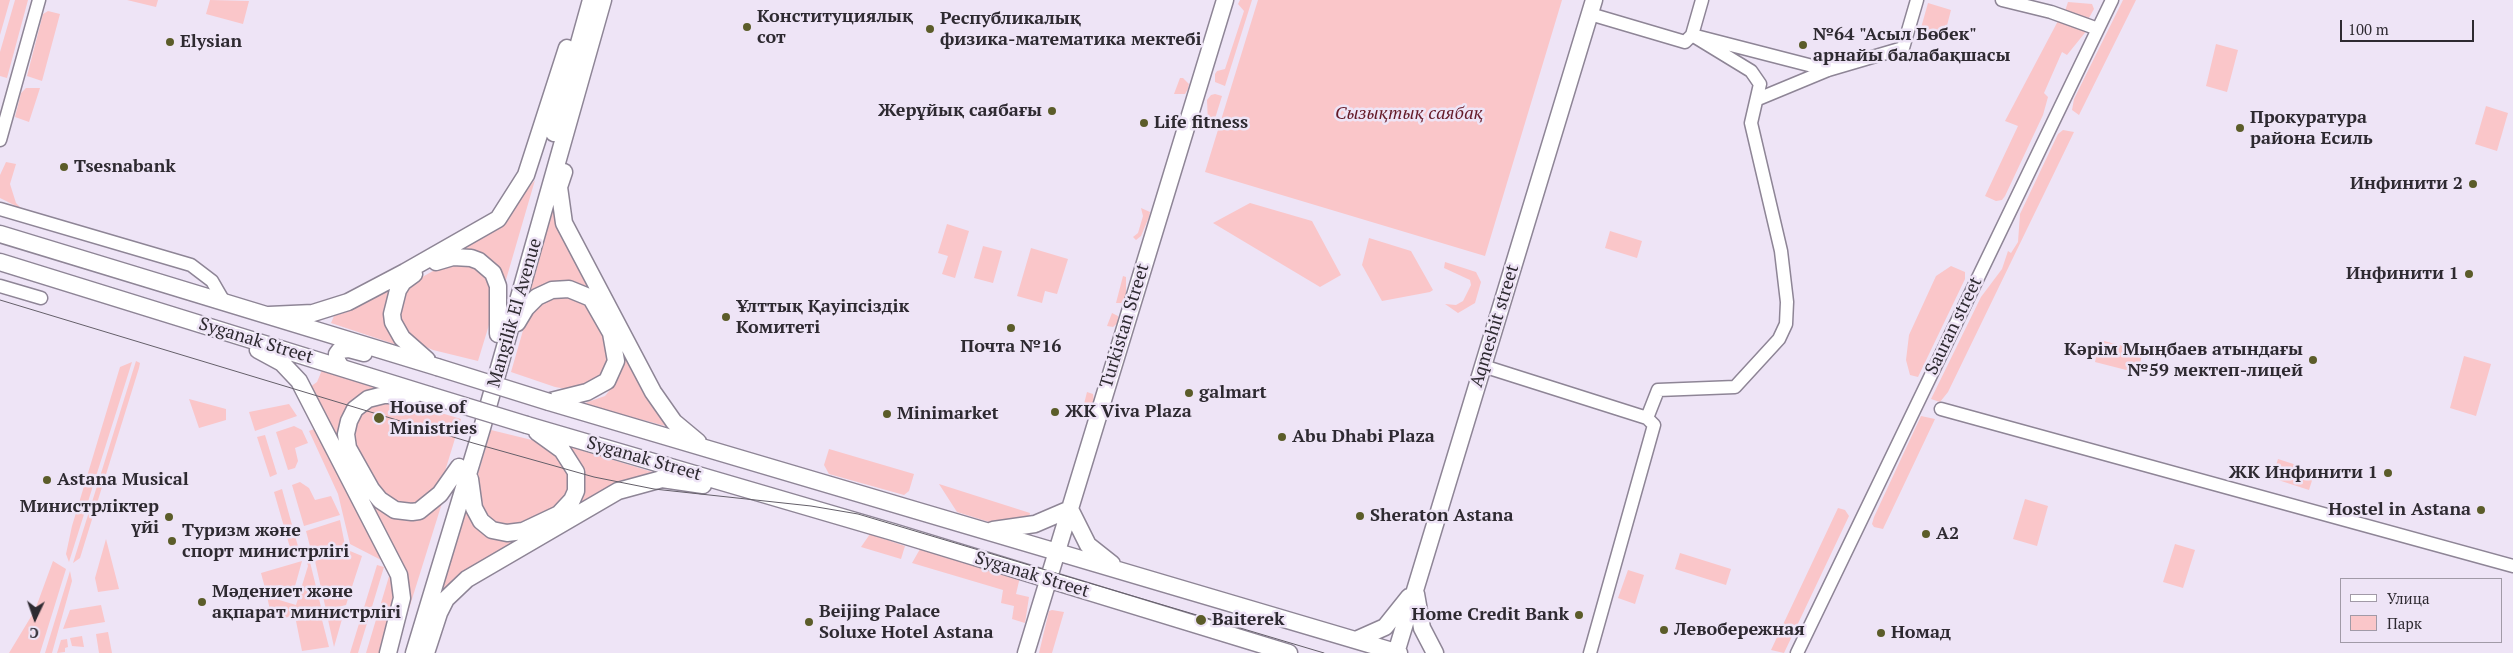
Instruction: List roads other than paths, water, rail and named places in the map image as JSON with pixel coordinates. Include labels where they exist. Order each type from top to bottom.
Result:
[{"type":"main road","points":[[269,345],[278,342],[283,337],[274,317],[313,313],[348,302],[498,219],[526,175],[581,0]]},
{"type":"main road","name":"Mangilik El Avenue","points":[[503,336],[591,0]]},
{"type":"main road","name":"Mangilik El Avenue","points":[[414,653],[464,469],[603,0]]},
{"type":"main road","points":[[611,0],[559,187],[564,223],[653,392],[674,422],[703,447]]},
{"type":"main road","name":"Turkistan Street","points":[[1026,653],[1225,0]]},
{"type":"main road","name":"Aqmeshit street","points":[[1398,653],[1592,7]]},
{"type":"main road","name":"Syganak Street","points":[[0,234],[223,300],[549,402],[1358,639],[1398,653]]},
{"type":"main road","points":[[437,367],[415,352],[402,338],[393,322],[392,314],[394,298],[403,282],[440,260],[453,257],[471,258],[479,261],[492,273],[498,286],[503,336]]},
{"type":"main road","name":"Syganak Street","points":[[0,262],[527,425],[753,491],[1288,653]]},
{"type":"main road","points":[[503,336],[526,308],[544,293],[560,288],[569,289],[585,294],[595,303],[614,343],[614,369],[607,381],[598,388],[578,396],[549,402]]},
{"type":"main road","points":[[223,331],[282,362],[299,381],[399,575],[402,598],[388,653]]},
{"type":"main road","points":[[341,367],[337,361],[337,354],[340,350],[349,349],[394,362],[417,361]]},
{"type":"main road","points":[[429,395],[384,395],[361,403],[355,409],[347,427],[347,440],[352,456],[380,500],[386,506],[403,512],[419,511],[434,501],[464,469]]},
{"type":"main road","points":[[464,469],[474,508],[481,521],[492,530],[507,533],[523,531],[567,508],[576,491],[576,472],[573,464],[562,450],[527,425]]},
{"type":"main road","points":[[672,468],[665,462],[662,456],[664,448],[669,442],[680,440]]},
{"type":"main road","name":"Mangilik El Avenue","points":[[402,653],[464,469]]},
{"type":"main road","points":[[426,653],[439,613],[446,599],[466,579],[618,491],[662,479],[753,491]]},
{"type":"main road","points":[[813,509],[825,507],[831,503],[833,496],[826,483]]},
{"type":"main road","points":[[988,530],[1035,524],[1070,509],[1088,545],[1122,570]]},
{"type":"main road","points":[[1358,639],[1385,627],[1416,590]]},
{"type":"main road","points":[[1416,590],[1422,628],[1435,653]]},
{"type":"street","points":[[0,140],[39,0]]},
{"type":"street","points":[[1592,7],[1685,42],[1692,36],[1702,0]]},
{"type":"street","points":[[1758,98],[1828,70],[1903,48],[1917,0]]},
{"type":"street","points":[[2002,0],[2051,12],[2098,28]]},
{"type":"street","name":"Sauran street","points":[[1797,653],[2112,0]]},
{"type":"street","points":[[1692,36],[1828,70]]},
{"type":"street","points":[[1646,418],[1658,390],[1735,387],[1779,339],[1786,324],[1787,302],[1781,251],[1751,122],[1760,84],[1751,71],[1692,36]]},
{"type":"street","points":[[0,208],[191,265],[212,282],[223,300]]},
{"type":"street","name":"Syganak Street","points":[[193,291],[199,282],[202,272]]},
{"type":"street","points":[[0,286],[41,298]]},
{"type":"street","points":[[1483,366],[1652,421],[1654,430],[1590,653]]},
{"type":"street","points":[[1942,410],[2513,566]]},
{"type":"tram line","points":[[0,300],[473,443],[594,477],[654,489],[811,506],[858,514],[1324,653]]},
{"type":"place","name":"Конституциялық сот","points":[[747,27]]},
{"type":"place","name":"Республикалық физика-математика мектебі","points":[[930,29]]},
{"type":"place","name":"Elysian","points":[[170,42]]},
{"type":"place","name":"№64 \"Асыл Бөбек\" арнайы балабақшасы","points":[[1803,45]]},
{"type":"place","name":"Жерұйық саябағы","points":[[1052,111]]},
{"type":"place","name":"Life fitness","points":[[1144,123]]},
{"type":"place","name":"Прокуратура района Есиль","points":[[2240,128]]},
{"type":"place","name":"Tsesnabank","points":[[64,167]]},
{"type":"place","name":"Инфинити 2","points":[[2473,184]]},
{"type":"place","name":"Инфинити 1","points":[[2469,274]]},
{"type":"place","name":"Ұлттық Қауіпсіздік Комитеті","points":[[726,317]]},
{"type":"place","name":"Почта №16","points":[[1011,328]]},
{"type":"place","name":"Кәрім Мыңбаев атындағы №59 мектеп-лицей","points":[[2313,360]]},
{"type":"place","name":"galmart","points":[[1189,393]]},
{"type":"place","name":"ЖК Viva Plaza","points":[[1055,412]]},
{"type":"place","name":"Minimarket","points":[[887,414]]},
{"type":"place","name":"House of Ministries","points":[[379,418]]},
{"type":"place","name":"Abu Dhabi Plaza","points":[[1282,437]]},
{"type":"place","name":"ЖК Инфинити 1","points":[[2388,473]]},
{"type":"place","name":"Astana Musical","points":[[47,480]]},
{"type":"place","name":"Hostel in Astana","points":[[2481,510]]},
{"type":"place","name":"Sheraton Astana","points":[[1360,516]]},
{"type":"place","name":"Министрліктер үйі","points":[[169,517]]},
{"type":"place","name":"А2","points":[[1926,534]]},
{"type":"place","name":"Туризм және спорт министрлігі","points":[[172,541]]},
{"type":"place","name":"Мәдениет және ақпарат министрлігі","points":[[202,602]]},
{"type":"place","name":"Home Credit Bank","points":[[1579,615]]},
{"type":"place","name":"Baiterek","points":[[1201,620]]},
{"type":"place","name":"Beijing Palace Soluxe Hotel Astana","points":[[809,622]]},
{"type":"place","name":"Левобережная","points":[[1664,630]]},
{"type":"place","name":"Номад","points":[[1881,633]]},
{"type":"park label","name":"Сызықтық саябақ","points":[[1409,114]]}]
